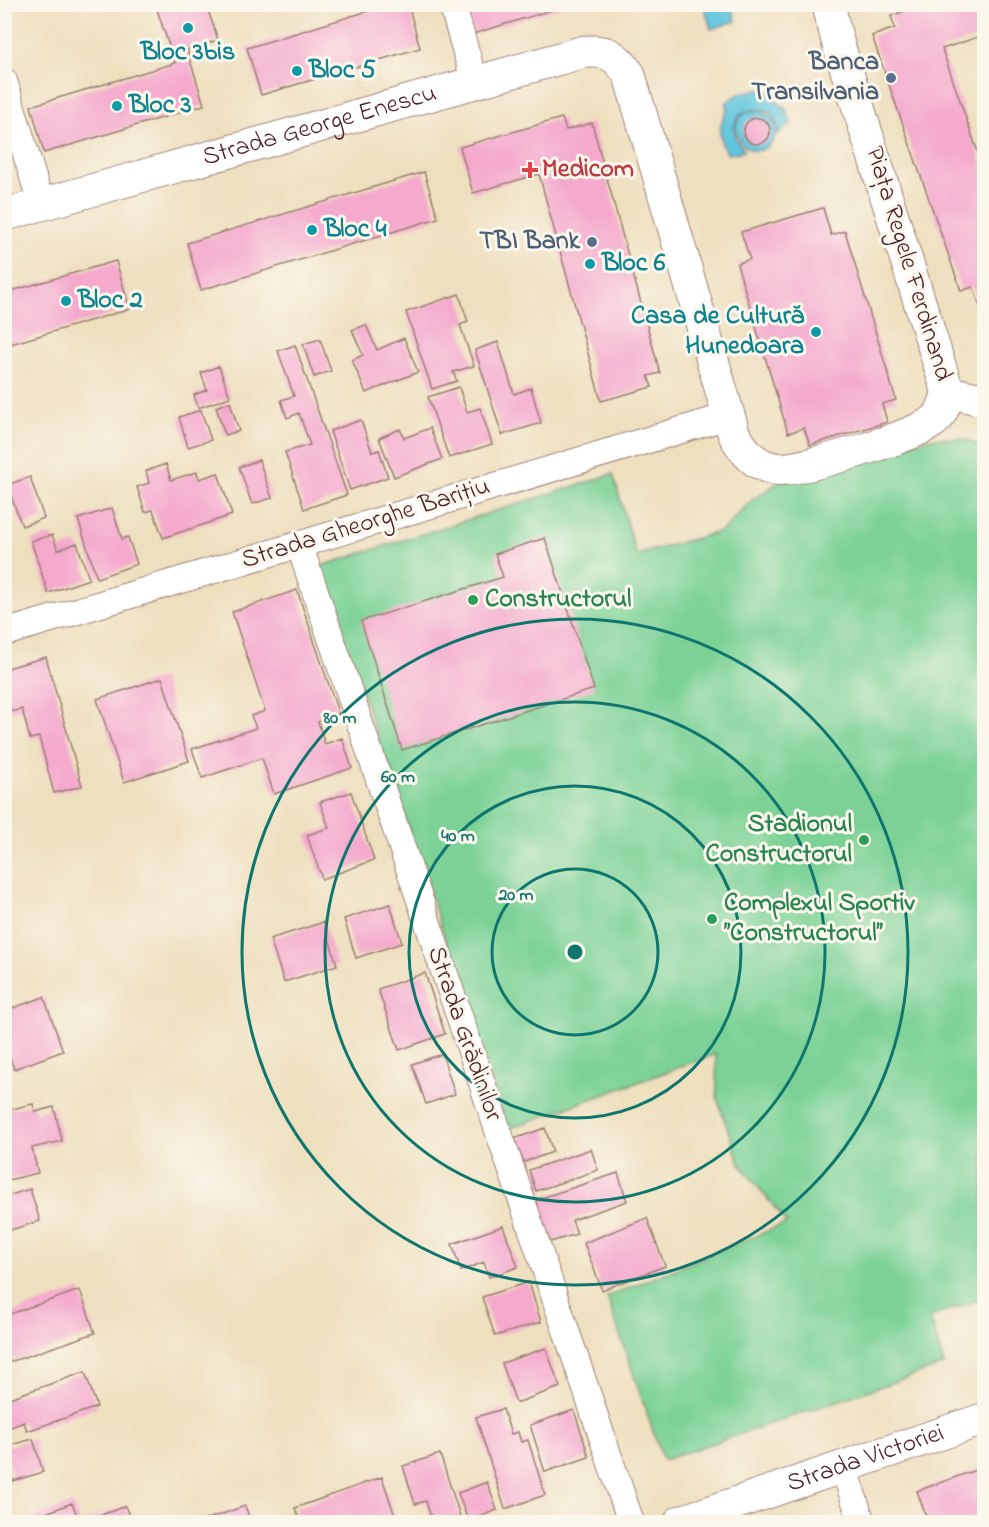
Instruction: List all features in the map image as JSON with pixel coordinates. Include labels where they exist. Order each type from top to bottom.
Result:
[{"type":"street","points":[[452,4],[475,83]]},
{"type":"street","name":"Piața Regele Ferdinand","points":[[629,74],[728,416],[743,451],[756,462],[777,470],[800,468],[904,437],[925,428],[935,420],[943,410],[948,392],[829,9]]},
{"type":"street","name":"Strada George Enescu","points":[[4,214],[583,52],[599,51],[613,56],[629,74]]},
{"type":"street","points":[[4,81],[41,204]]},
{"type":"street","points":[[948,392],[984,400]]},
{"type":"street","name":"Strada Gheorghe Barițiu","points":[[4,633],[728,416]]},
{"type":"street","name":"Strada Grădinilor","points":[[299,544],[631,1522]]},
{"type":"street","name":"Strada Victoriei","points":[[680,1522],[984,1419]]},
{"type":"street","points":[[843,1467],[862,1522]]},
{"type":"green space","name":"Complexul Sportiv ”Constructorul”","points":[[931,438],[963,439],[984,447],[984,1298],[930,1317],[944,1365],[663,1460],[607,1297],[787,1223],[740,1164],[717,1098],[716,1054],[508,1129],[394,784],[318,567],[613,474],[636,555],[722,531],[752,500],[785,478]]},
{"type":"water","points":[[704,5],[731,5],[736,21],[711,29]]},
{"type":"water","points":[[759,90],[771,92],[769,95],[786,109],[791,124],[778,134],[778,126],[771,113],[758,109],[745,112],[736,121],[734,127],[736,137],[744,151],[728,154],[720,137],[721,125],[729,107],[725,104],[741,94]]},
{"type":"water","points":[[757,110],[774,121],[776,134],[772,142],[762,149],[753,150],[745,146],[736,130],[738,121],[744,114]],"holes":[[[754,118],[766,121],[770,130],[769,136],[762,143],[749,142],[744,135],[745,126]]]},
{"type":"building","name":"Bloc 3","points":[[155,4],[206,4],[218,40],[187,50],[204,105],[44,153],[31,106],[175,63]]},
{"type":"building","name":"Bloc 5","points":[[391,4],[408,4],[420,48],[261,95],[247,48]]},
{"type":"building","points":[[464,4],[568,4],[568,5],[473,34]]},
{"type":"building","points":[[924,4],[984,4],[984,35],[942,49],[984,170],[984,311],[982,312],[973,287],[961,291],[872,36],[895,28],[891,16]]},
{"type":"building","name":"Bloc 6","points":[[562,118],[566,130],[592,123],[660,373],[648,376],[652,387],[601,401],[539,174],[473,193],[460,147]]},
{"type":"building","points":[[757,118],[766,122],[770,131],[766,140],[757,144],[748,140],[744,131],[748,122]]},
{"type":"building","name":"Bloc 4","points":[[424,172],[438,218],[201,290],[187,243]]},
{"type":"building","name":"Casa de Cultură Hunedoara","points":[[823,208],[831,235],[845,231],[896,400],[882,404],[887,422],[810,445],[804,428],[788,433],[737,264],[750,259],[741,232]]},
{"type":"building","name":"Bloc 2","points":[[116,261],[130,309],[4,346],[4,293]]},
{"type":"building","points":[[459,294],[468,322],[460,325],[474,366],[453,372],[457,381],[432,389],[406,312]]},
{"type":"building","points":[[366,325],[377,350],[404,338],[418,372],[366,393],[352,360],[363,355],[352,330]]},
{"type":"building","points":[[320,339],[331,371],[314,377],[303,344]]},
{"type":"building","points":[[498,342],[514,394],[531,388],[541,423],[502,435],[475,350]]},
{"type":"building","points":[[295,345],[347,495],[304,509],[285,452],[310,445],[299,413],[287,418],[281,400],[294,396],[278,351]]},
{"type":"building","points":[[219,366],[230,397],[198,408],[194,395],[207,390],[201,373]]},
{"type":"building","points":[[459,387],[467,412],[480,408],[492,444],[449,458],[428,397]]},
{"type":"building","points":[[230,402],[239,431],[225,435],[216,407]]},
{"type":"building","points":[[201,410],[211,440],[188,447],[179,417]]},
{"type":"building","points":[[361,420],[372,452],[379,450],[388,477],[350,490],[330,431]]},
{"type":"building","points":[[430,428],[442,459],[394,477],[379,438],[400,429],[404,438]]},
{"type":"building","points":[[259,460],[272,498],[252,504],[239,467]]},
{"type":"building","points":[[166,464],[171,480],[197,472],[199,479],[218,473],[232,515],[163,538],[153,510],[145,512],[137,487],[149,483],[146,471]]},
{"type":"building","points":[[30,477],[44,518],[22,526],[7,485]]},
{"type":"building","points":[[112,508],[122,539],[128,537],[137,564],[97,578],[78,519]]},
{"type":"building","points":[[52,535],[58,550],[77,543],[89,579],[48,593],[31,541]]},
{"type":"building","points":[[545,538],[594,689],[402,750],[361,621],[503,577],[495,554]]},
{"type":"building","points":[[297,590],[339,715],[318,722],[325,744],[342,738],[352,768],[274,794],[262,758],[202,778],[192,749],[256,728],[251,716],[265,711],[232,612]]},
{"type":"building","points":[[46,657],[82,786],[54,793],[39,737],[30,739],[22,709],[11,712],[4,688],[4,669]]},
{"type":"building","points":[[162,678],[189,761],[124,782],[97,699]]},
{"type":"building","points":[[351,792],[374,860],[322,879],[307,835],[329,828],[320,802]]},
{"type":"building","points":[[390,904],[402,943],[356,958],[344,919]]},
{"type":"building","points":[[324,922],[337,965],[284,982],[270,939]]},
{"type":"building","points":[[425,973],[445,1034],[399,1050],[378,989]]},
{"type":"building","points":[[44,997],[63,1051],[14,1069],[4,1042],[4,1011]]},
{"type":"building","points":[[442,1054],[455,1094],[426,1104],[412,1064]]},
{"type":"building","points":[[33,1104],[35,1112],[54,1107],[62,1141],[32,1148],[38,1173],[4,1181],[4,1111]]},
{"type":"building","points":[[545,1128],[553,1152],[524,1162],[514,1139]]},
{"type":"building","points":[[591,1149],[598,1170],[536,1191],[529,1170]]},
{"type":"building","points":[[618,1173],[627,1201],[572,1220],[577,1234],[550,1242],[535,1200]]},
{"type":"building","points":[[30,1189],[40,1221],[4,1232],[4,1197]]},
{"type":"building","points":[[647,1218],[665,1266],[602,1290],[584,1243]]},
{"type":"building","points":[[503,1226],[518,1267],[489,1277],[484,1262],[461,1271],[452,1244]]},
{"type":"building","points":[[529,1282],[541,1322],[495,1336],[482,1297]]},
{"type":"building","points":[[80,1290],[95,1333],[4,1364],[4,1316]]},
{"type":"building","points":[[546,1348],[560,1387],[516,1403],[502,1363]]},
{"type":"building","points":[[85,1372],[97,1407],[27,1431],[24,1422],[6,1429],[4,1400]]},
{"type":"building","points":[[503,1409],[511,1434],[518,1432],[521,1442],[528,1440],[545,1495],[505,1509],[476,1417]]},
{"type":"building","points":[[574,1410],[589,1457],[545,1472],[530,1425]]},
{"type":"building","points":[[33,1439],[43,1472],[13,1481],[4,1447]]},
{"type":"building","points":[[440,1454],[461,1519],[449,1522],[432,1522],[426,1501],[415,1504],[403,1466]]},
{"type":"building","points":[[984,1467],[984,1514],[962,1522],[928,1522],[917,1491]]},
{"type":"building","points":[[382,1477],[397,1522],[300,1522],[295,1508]]},
{"type":"building","points":[[487,1482],[497,1510],[468,1521],[458,1493]]},
{"type":"building","points":[[72,1503],[80,1522],[23,1522]]},
{"type":"building","points":[[125,1506],[132,1522],[83,1522]]},
{"type":"building","points":[[245,1506],[251,1522],[199,1522]]},
{"type":"place","name":"Bloc 3bis","points":[[188,28]]},
{"type":"place","name":"Bloc 5","points":[[297,71]]},
{"type":"place","name":"Banca Transilvania","points":[[891,78]]},
{"type":"place","name":"Bloc 3","points":[[117,106]]},
{"type":"place","name":"Medicom","points":[[530,170]]},
{"type":"place","name":"Bloc 4","points":[[312,230]]},
{"type":"place","name":"TBI Bank","points":[[592,242]]},
{"type":"place","name":"Bloc 6","points":[[590,264]]},
{"type":"place","name":"Bloc 2","points":[[66,301]]},
{"type":"place","name":"Casa de Cultură Hunedoara","points":[[816,332]]},
{"type":"place","name":"Constructorul","points":[[473,600]]},
{"type":"place","name":"Stadionul Constructorul","points":[[864,840]]},
{"type":"place","name":"Complexul Sportiv ”Constructorul”","points":[[712,919]]}]
